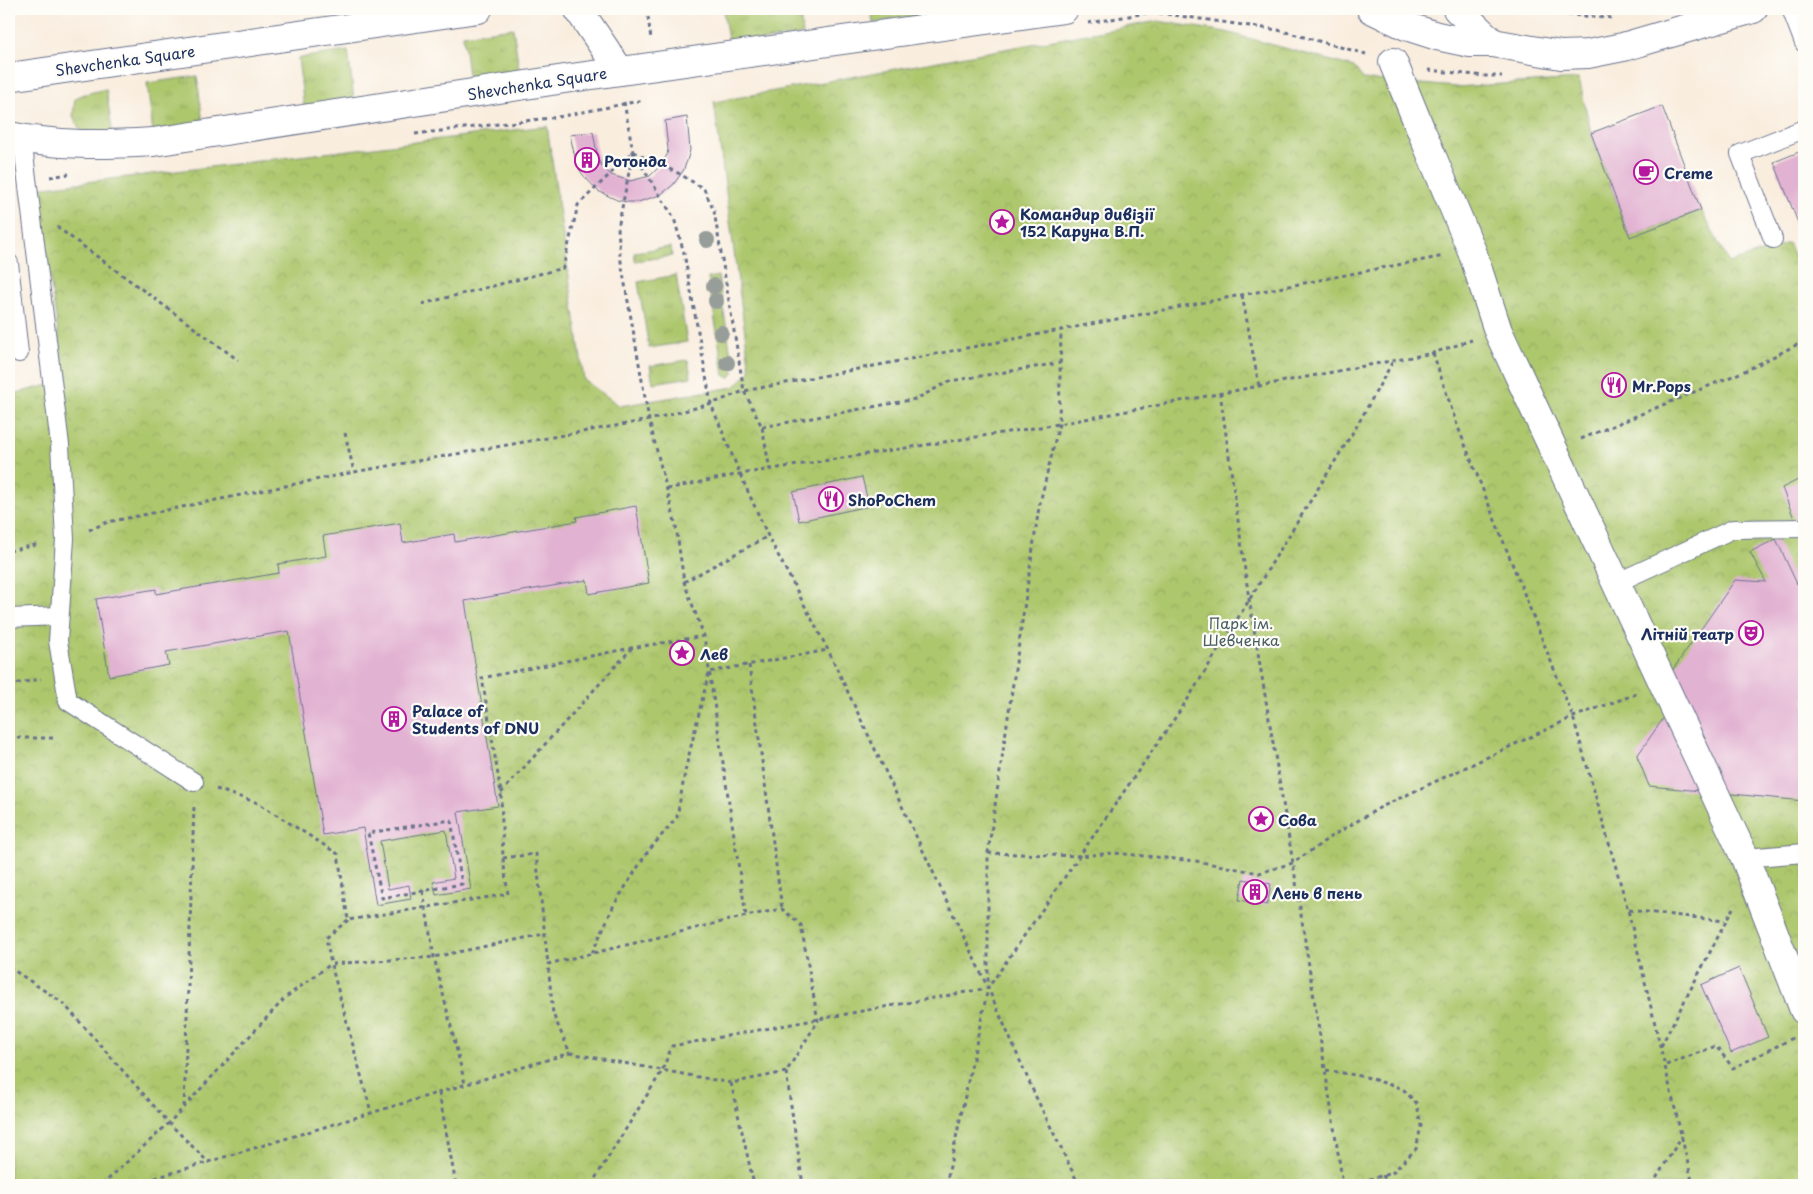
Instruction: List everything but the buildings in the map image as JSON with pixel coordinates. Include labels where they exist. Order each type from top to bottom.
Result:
[{"type":"street","name":"Shevchenka Square","points":[[9,77],[478,9]]},
{"type":"street","points":[[578,9],[620,71]]},
{"type":"street","points":[[1371,9],[1406,26],[1437,36],[1470,43],[1493,43],[1560,55],[1588,54],[1623,47],[1753,9]]},
{"type":"street","points":[[1457,9],[1493,43]]},
{"type":"street","name":"Shevchenka Square","points":[[15,137],[72,144],[107,145],[153,142],[620,71],[1075,16]]},
{"type":"street","points":[[1392,62],[1472,251],[1498,331],[1749,866],[1804,1010]]},
{"type":"lane","points":[[1791,9],[1804,43]]},
{"type":"lane","points":[[1773,239],[1740,154],[1804,129]]},
{"type":"lane","points":[[15,137],[28,179],[60,445],[65,539],[58,640],[68,701],[194,782]]},
{"type":"lane","points":[[9,263],[14,354],[48,345]]},
{"type":"lane","points":[[1616,583],[1733,529],[1804,528]]},
{"type":"lane","points":[[9,618],[59,616]]},
{"type":"lane","points":[[1749,866],[1804,852]]},
{"type":"path","points":[[1536,9],[1556,14],[1616,18]]},
{"type":"path","points":[[1075,16],[1152,12],[1278,30],[1392,62],[1436,72],[1485,76]]},
{"type":"path","points":[[411,134],[558,117],[651,98]]},
{"type":"path","points":[[624,103],[633,152],[674,218],[684,254],[704,373],[712,404],[740,474],[768,536],[828,650],[988,988],[1035,1095],[1079,1185]]},
{"type":"path","points":[[422,304],[563,268],[578,205],[633,152]]},
{"type":"path","points":[[633,152],[680,174],[704,189],[714,211],[744,391],[762,426],[770,470]]},
{"type":"path","points":[[633,152],[618,228],[621,264],[649,420],[676,526],[684,582],[704,636],[746,916]]},
{"type":"path","points":[[28,179],[77,173]]},
{"type":"path","points":[[31,208],[238,360]]},
{"type":"path","points":[[9,551],[65,539],[108,522],[354,472],[649,420],[712,404],[744,391],[1472,251]]},
{"type":"path","points":[[1242,295],[1259,386]]},
{"type":"path","points":[[946,1185],[988,988],[988,853],[1039,507],[1059,424],[1061,330]]},
{"type":"path","points":[[666,489],[740,474],[1059,424],[1220,392],[1393,361],[1433,353],[1498,331]]},
{"type":"path","points":[[1553,450],[1747,370],[1804,341]]},
{"type":"path","points":[[1433,353],[1456,422],[1573,717],[1628,910],[1693,1185]]},
{"type":"path","points":[[591,1185],[662,1071],[672,1046],[818,1021],[988,988],[1186,702],[1358,424],[1393,361]]},
{"type":"path","points":[[762,426],[916,399],[950,381],[1060,363]]},
{"type":"path","points":[[1220,392],[1249,599],[1344,1185]]},
{"type":"path","points":[[345,433],[354,472]]},
{"type":"path","points":[[684,582],[768,536]]},
{"type":"path","points":[[371,1112],[331,964],[326,938],[348,920],[508,894],[503,858],[501,793],[482,678],[632,648],[704,636]]},
{"type":"path","points":[[501,793],[632,648]]},
{"type":"path","points":[[709,672],[828,650]]},
{"type":"path","points":[[749,665],[782,909],[802,925],[818,1021],[786,1072],[803,1185]]},
{"type":"path","points":[[592,953],[619,897],[646,854],[677,817],[686,768],[709,672]]},
{"type":"path","points":[[9,685],[64,675]]},
{"type":"path","points":[[988,853],[1080,856],[1114,853],[1196,861],[1259,873],[1293,864],[1332,836],[1381,807],[1573,717],[1663,685]]},
{"type":"path","points":[[9,738],[54,738]]},
{"type":"path","points":[[184,1107],[194,782],[258,803],[338,854],[348,920]]},
{"type":"path","points":[[452,820],[462,884],[423,891],[382,898],[368,833],[452,820]]},
{"type":"path","points":[[503,858],[536,854],[553,1014],[570,1053]]},
{"type":"path","points":[[1661,1046],[1725,921],[1749,866]]},
{"type":"path","points":[[423,891],[434,957],[465,1084]]},
{"type":"path","points":[[548,964],[782,909]]},
{"type":"path","points":[[1628,910],[1725,921]]},
{"type":"path","points":[[102,1185],[169,1123],[286,996],[331,964],[434,957],[544,934]]},
{"type":"path","points":[[9,967],[63,1003],[169,1123],[208,1162]]},
{"type":"path","points":[[1666,1065],[1716,1046],[1733,1068],[1795,1036]]},
{"type":"path","points":[[132,1185],[570,1053],[730,1083],[786,1072]]},
{"type":"path","points":[[1326,1070],[1366,1077],[1403,1089],[1417,1104],[1422,1126],[1416,1148],[1392,1173],[1348,1185]]},
{"type":"path","points":[[730,1083],[754,1185]]},
{"type":"path","points":[[439,1093],[456,1185]]},
{"type":"path","points":[[1652,1185],[1682,1135]]},
{"type":"path","points":[[1383,1175],[1387,1185]]},
{"type":"green space","points":[[723,9],[799,9],[803,34],[729,46]]},
{"type":"green space","points":[[871,9],[963,9],[873,23]]},
{"type":"green space","name":"Парк iм. Шевченка","points":[[1158,21],[1226,32],[1354,67],[1363,79],[1456,87],[1579,79],[1591,133],[1630,237],[1701,210],[1729,263],[1788,243],[1800,270],[1804,268],[1804,1185],[9,1185],[9,395],[65,381],[37,188],[547,126],[584,380],[620,406],[734,387],[750,371],[714,102]]},
{"type":"green space","points":[[513,28],[520,76],[469,83],[463,35]]},
{"type":"green space","points":[[348,51],[354,100],[304,107],[298,58]]},
{"type":"green space","points":[[197,76],[203,124],[153,132],[147,83]]},
{"type":"green space","points":[[106,89],[113,137],[80,130],[73,116],[75,98]]},
{"type":"green space","points":[[671,247],[672,256],[635,261],[634,252]]},
{"type":"green space","points":[[676,275],[687,342],[649,348],[638,282]]},
{"type":"green space","points":[[718,276],[734,373],[729,378],[724,375],[708,278]]},
{"type":"green space","points":[[688,360],[691,377],[653,383],[650,366]]},
{"type":"place","name":"Ротонда","points":[[587,160]]},
{"type":"place","name":"Creme","points":[[1646,172]]},
{"type":"place","name":"Командир дивізії 152 Каруна В.П.","points":[[1002,222]]},
{"type":"place","name":"Mr.Pops","points":[[1614,385]]},
{"type":"place","name":"ShoPoChem","points":[[831,499]]},
{"type":"place","name":"Літній театр","points":[[1751,633]]},
{"type":"place","name":"Лев","points":[[682,653]]},
{"type":"place","name":"Palace of Students of DNU","points":[[394,719]]},
{"type":"place","name":"Сова","points":[[1261,819]]},
{"type":"place","name":"Лень в пень","points":[[1255,892]]}]
